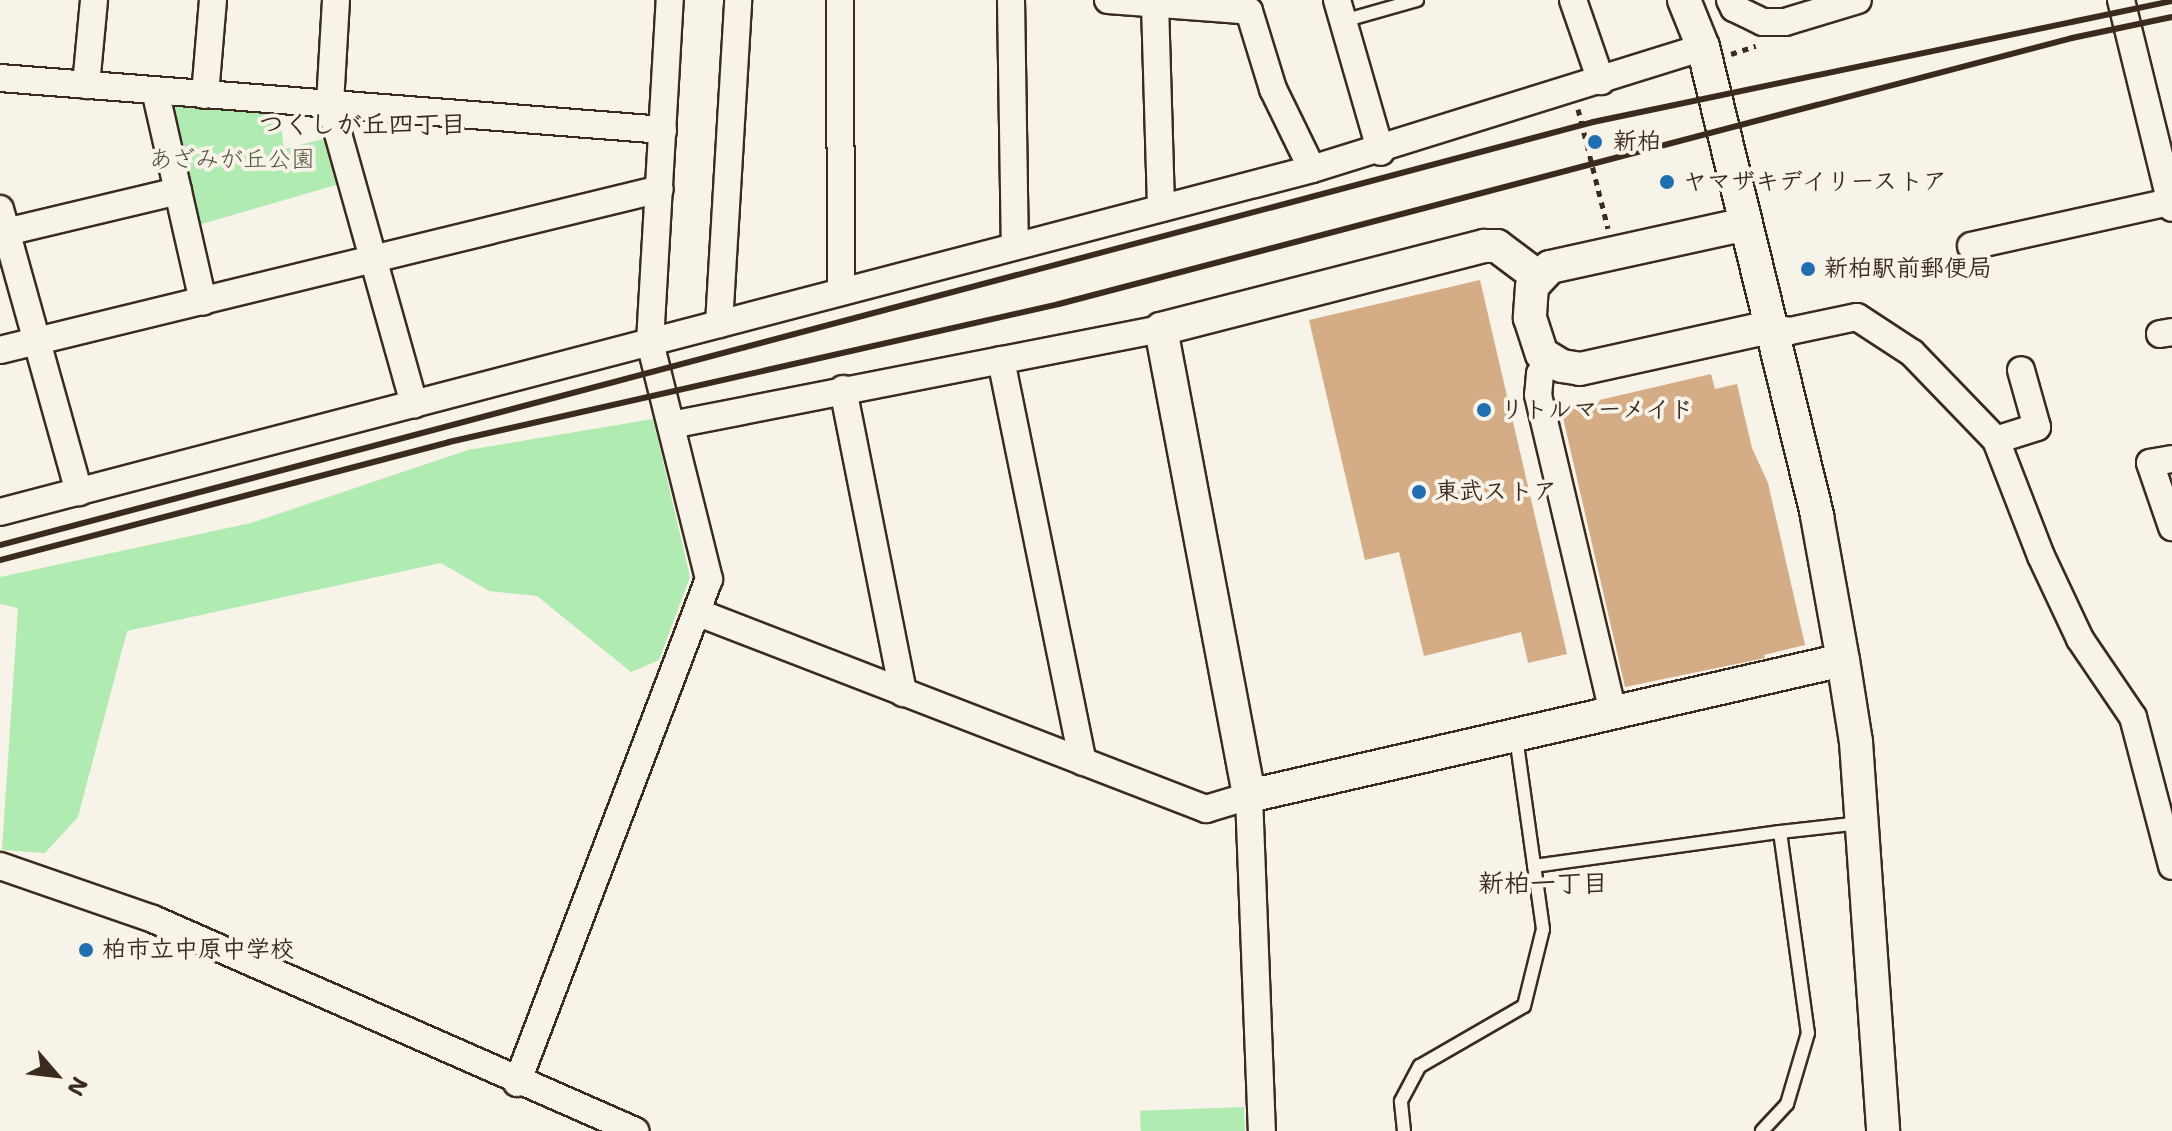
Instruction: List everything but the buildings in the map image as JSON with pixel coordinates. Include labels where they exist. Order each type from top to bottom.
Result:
[{"type":"street","points":[[86,85],[94,0]]},
{"type":"street","points":[[205,95],[213,0]]},
{"type":"street","points":[[336,0],[330,105],[414,404]]},
{"type":"street","points":[[517,1083],[699,613],[709,579],[650,342],[670,0]]},
{"type":"street","points":[[719,324],[738,0]]},
{"type":"street","points":[[840,0],[841,291]]},
{"type":"street","points":[[1011,0],[1015,245]]},
{"type":"street","points":[[1108,0],[1155,4],[1227,4],[1249,11],[1273,89],[1312,169]]},
{"type":"street","points":[[1573,0],[1601,81]]},
{"type":"street","points":[[1684,0],[1703,47],[1817,516],[1843,660],[1862,823],[1883,1131]]},
{"type":"street","points":[[1730,0],[1734,8],[1763,22],[1785,22],[1858,0]]},
{"type":"street","points":[[1971,246],[2171,205],[2162,120],[2121,0]]},
{"type":"street","points":[[1155,4],[1161,208]]},
{"type":"street","points":[[1340,10],[1381,152]]},
{"type":"street","points":[[0,512],[1381,152],[1703,47]]},
{"type":"street","points":[[0,78],[663,130]]},
{"type":"street","points":[[155,90],[203,302]]},
{"type":"street","points":[[0,350],[660,189]]},
{"type":"street","points":[[79,492],[3,221],[178,191]]},
{"type":"street","points":[[1746,224],[1550,267],[1537,276],[1528,300],[1537,346],[1550,361],[1580,369],[1769,327],[1790,331],[1857,317],[1912,353],[1996,440],[2041,556],[2080,639],[2133,717],[2172,866]]},
{"type":"street","points":[[671,425],[1161,329],[1484,246],[1497,246],[1537,276]]},
{"type":"street","points":[[1161,329],[1249,796],[1262,1131]]},
{"type":"street","points":[[1001,360],[1083,762]]},
{"type":"street","points":[[1550,361],[1540,374],[1538,395],[1613,713]]},
{"type":"street","points":[[1996,440],[2037,427],[2021,370]]},
{"type":"street","points":[[843,389],[903,693]]},
{"type":"street","points":[[2172,459],[2150,463],[2172,527]]},
{"type":"street","points":[[699,613],[1206,809],[1249,796],[1843,660]]},
{"type":"street","points":[[0,866],[153,919],[517,1083],[635,1131]]},
{"type":"lane","points":[[1340,10],[1417,0]]},
{"type":"lane","points":[[1404,1131],[1401,1101],[1420,1066],[1524,1006],[1543,929],[1516,735]]},
{"type":"lane","points":[[1534,866],[1862,823]]},
{"type":"lane","points":[[1762,1131],[1787,1104],[1808,1033],[1780,832]]},
{"type":"path","points":[[1574,90],[1614,252]]},
{"type":"green space","name":"あざみが丘公園","points":[[175,101],[279,110],[284,149],[327,138],[343,183],[195,226],[168,110]]},
{"type":"green space","points":[[653,419],[690,577],[659,660],[631,672],[537,596],[489,591],[441,563],[127,631],[78,817],[45,853],[2,850],[18,608],[0,604],[0,577],[251,523],[468,450]]},
{"type":"green space","points":[[1244,1107],[1245,1131],[1141,1131],[1140,1111]]},
{"type":"railway","points":[[0,545],[1593,122],[2172,1]]},
{"type":"railway","points":[[0,560],[449,442],[1059,304],[2072,38],[2172,17]]},
{"type":"place","name":"新柏","points":[[1595,142]]},
{"type":"place","name":"ヤマザキデイリーストア","points":[[1667,182]]},
{"type":"place","name":"新柏駅前郵便局","points":[[1808,269]]},
{"type":"place","name":"リトルマーメイド","points":[[1484,410]]},
{"type":"place","name":"東武ストア","points":[[1419,492]]},
{"type":"place","name":"柏市立中原中学校","points":[[86,950]]},
{"type":"district","name":"つくしが丘四丁目","points":[[362,124]]},
{"type":"district","name":"新柏一丁目","points":[[1543,883]]}]
